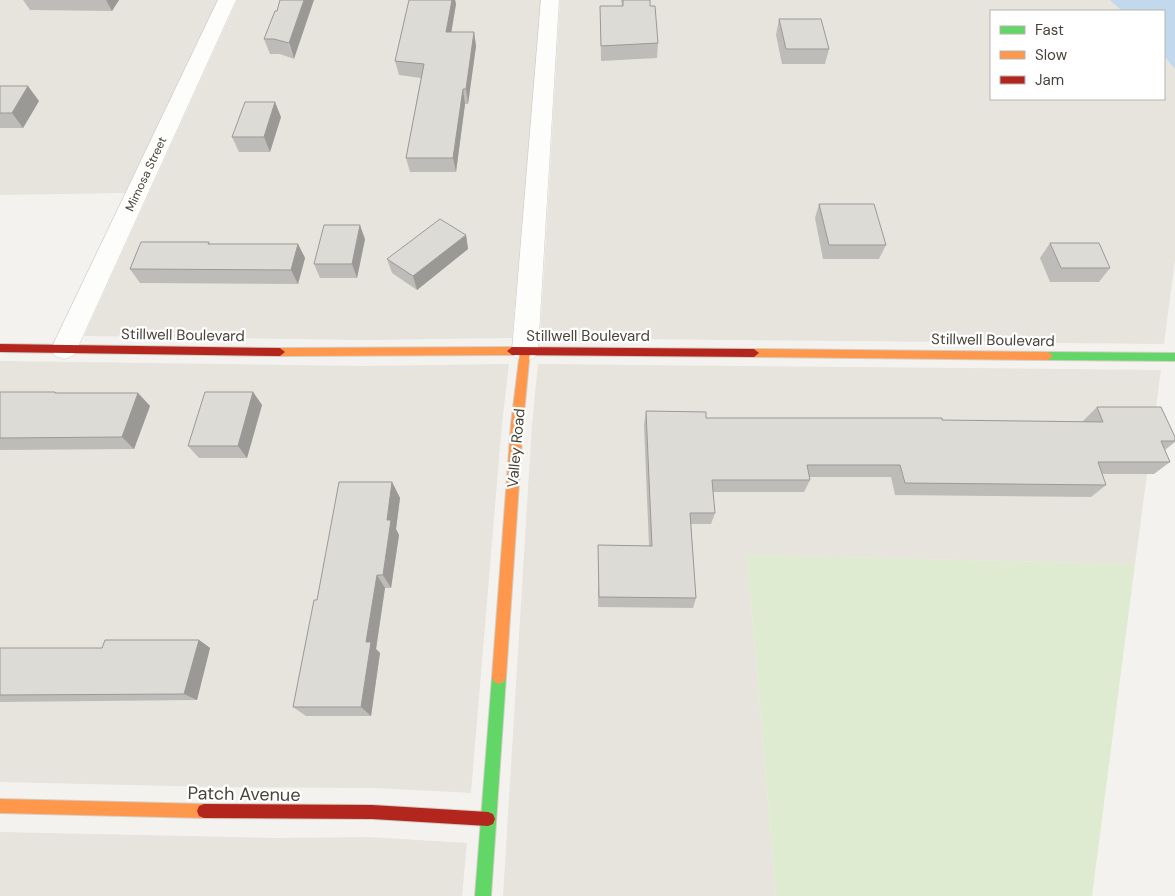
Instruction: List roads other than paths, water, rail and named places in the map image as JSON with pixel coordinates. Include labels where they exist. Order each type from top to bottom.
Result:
[{"type":"street","name":"Mimosa Street","points":[[64,349],[227,0]]},
{"type":"street","name":"Valley Road","points":[[482,896],[516,433],[525,351],[550,0]]},
{"type":"street","name":"Stillwell Boulevard","points":[[0,348],[1175,357]]},
{"type":"street","name":"Patch Avenue","points":[[0,806],[270,813],[372,812],[488,819]]},
{"type":"water","points":[[1110,0],[1175,0],[1175,69],[1165,57],[1165,10],[1121,10]]}]
